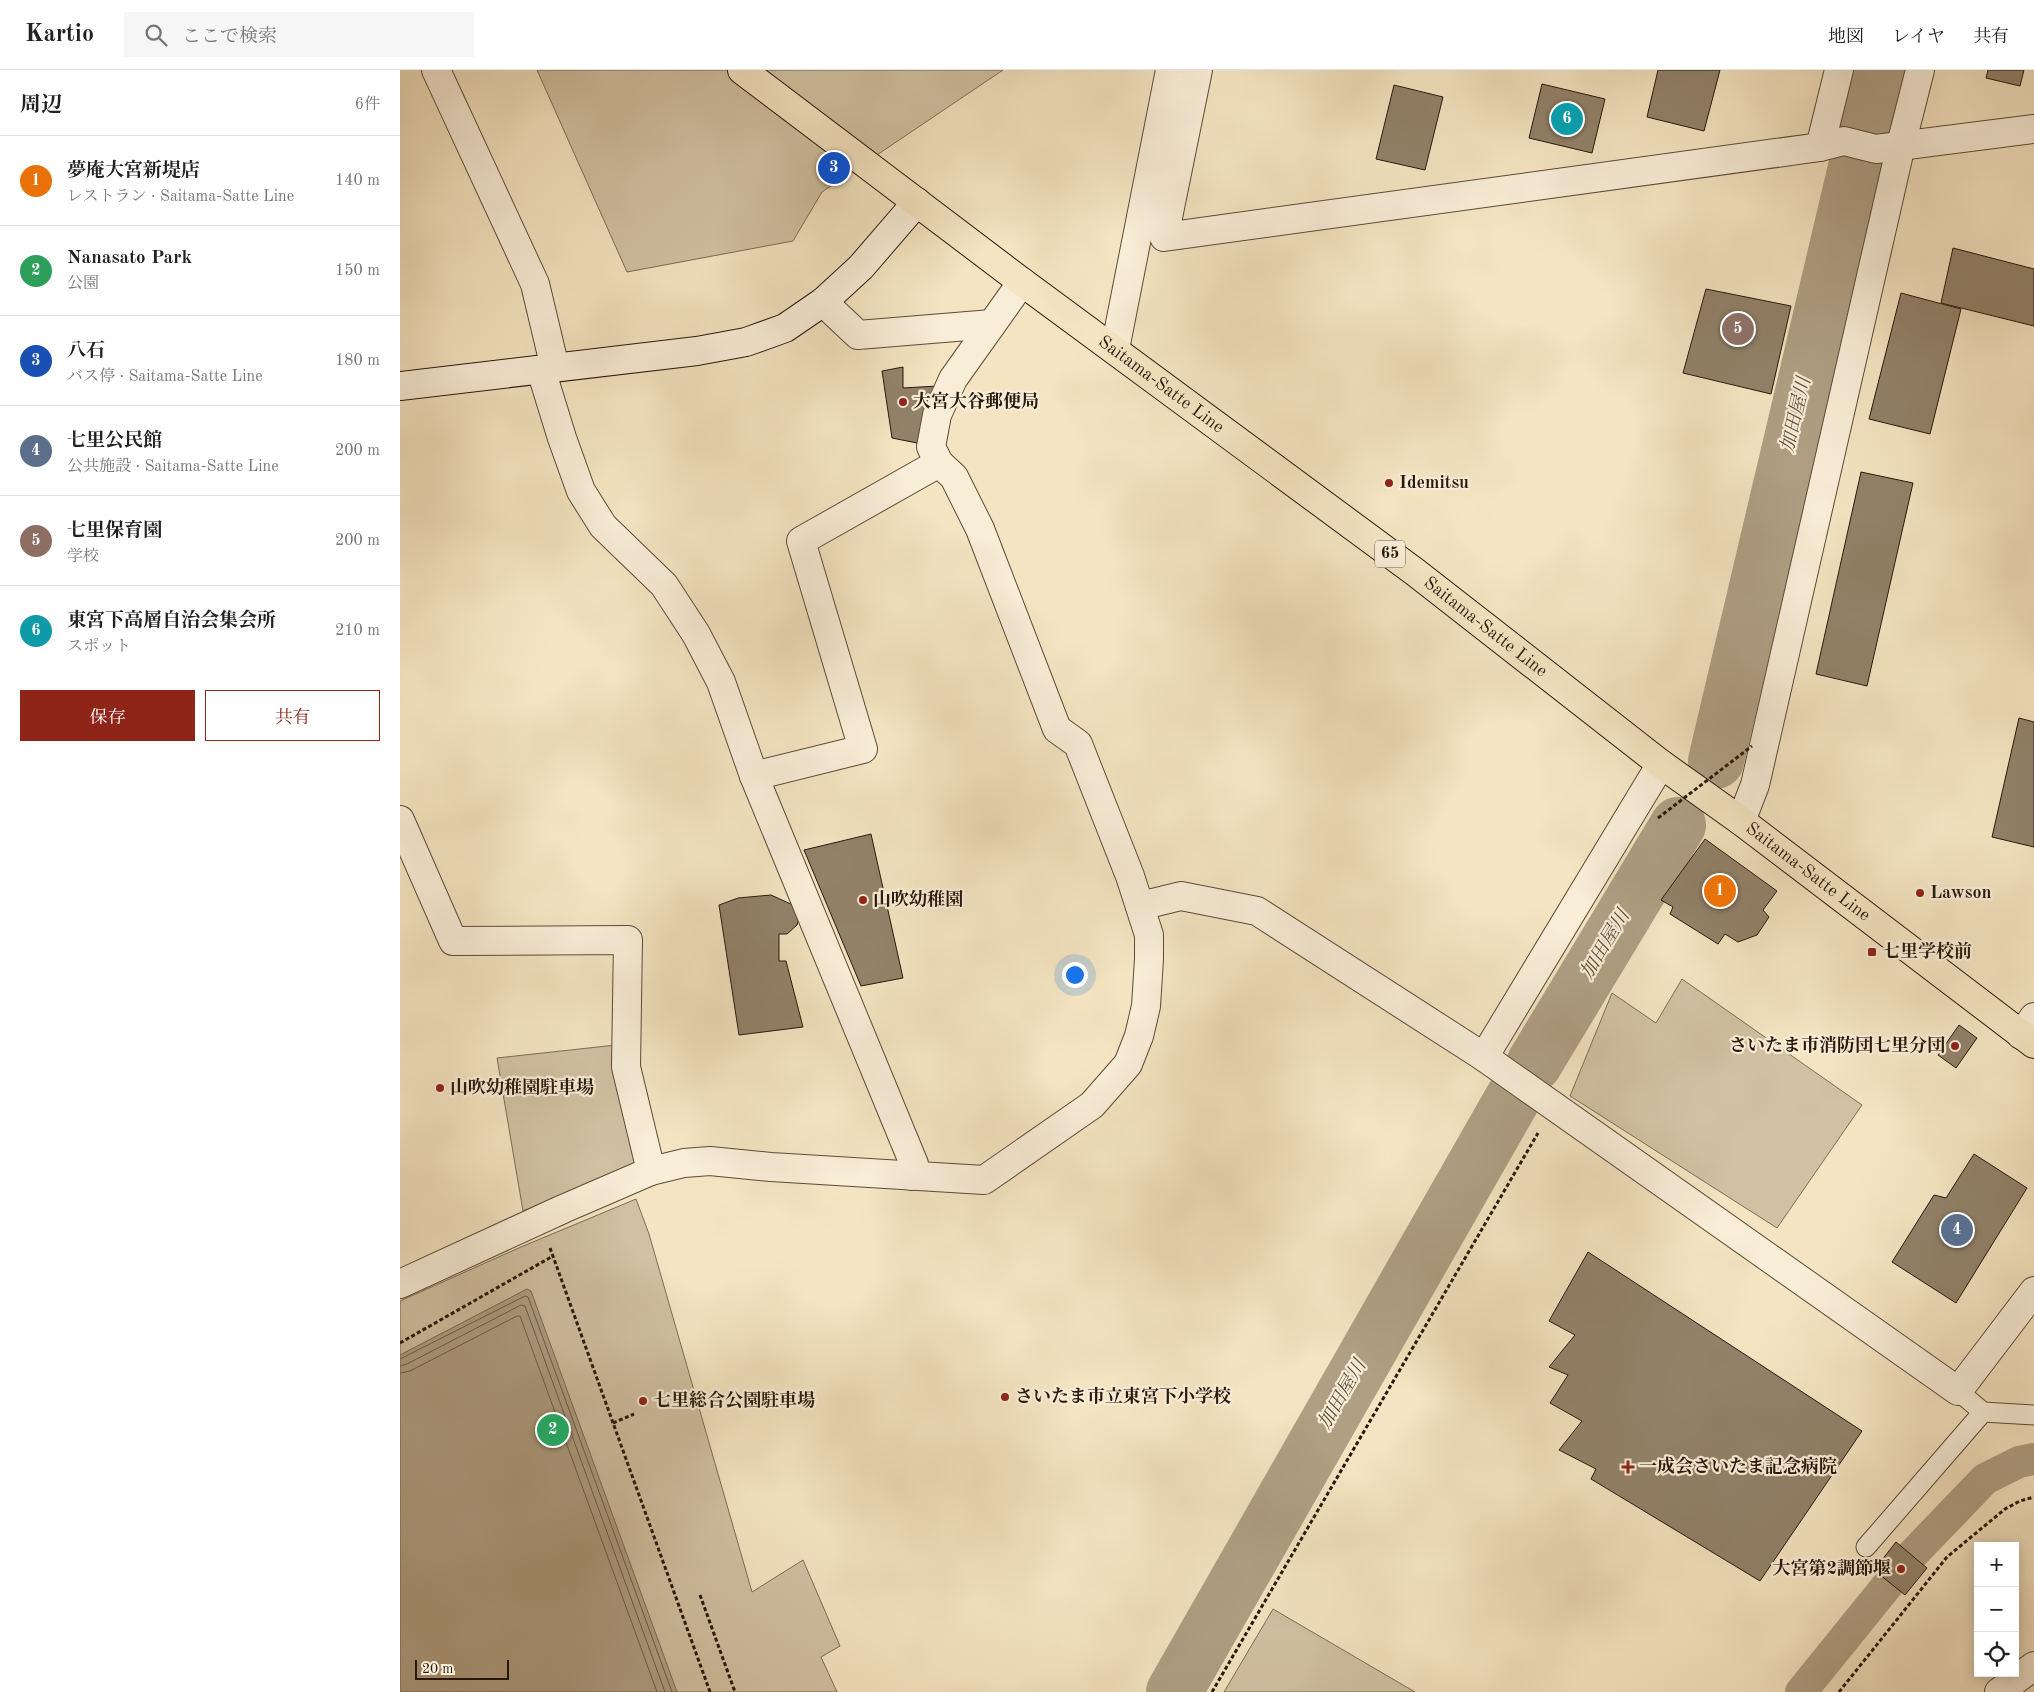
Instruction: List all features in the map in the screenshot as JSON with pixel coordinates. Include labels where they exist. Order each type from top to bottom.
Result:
[{"type":"main road","name":"Saitama-Satte Line","points":[[742,70],[1022,282],[1422,578],[1661,764],[2030,1032]]},
{"type":"street","points":[[436,70],[535,284],[548,369],[562,438],[581,491],[603,526],[664,584],[696,634],[721,682],[754,776],[914,1164],[912,1176]]},
{"type":"street","points":[[1115,349],[1170,70]]},
{"type":"street","points":[[1198,70],[1164,237],[1832,144],[1889,147],[2034,129]]},
{"type":"street","points":[[1832,144],[1839,70]]},
{"type":"street","points":[[1741,821],[1755,785],[1889,147],[1920,70]]},
{"type":"street","points":[[400,386],[697,351],[746,342],[785,328],[823,302],[861,267],[917,202]]},
{"type":"street","points":[[400,1284],[652,1171],[684,1163],[710,1161],[771,1167],[984,1180],[1092,1105],[1128,1064],[1139,1036],[1146,1006],[1149,935],[1140,906],[1078,744],[1057,730],[980,529],[954,477],[939,463],[932,447],[937,415],[953,379],[1022,282]]},
{"type":"street","points":[[823,302],[858,336],[992,324]]},
{"type":"street","points":[[754,776],[863,749],[800,541],[939,463]]},
{"type":"street","points":[[1484,1057],[1661,764]]},
{"type":"street","points":[[400,820],[453,941],[628,940],[626,1068],[652,1171]]},
{"type":"street","points":[[1140,906],[1181,896],[1257,911],[1484,1057],[1958,1391],[2034,1291]]},
{"type":"street","points":[[1999,1692],[2034,1666]]},
{"type":"lane","points":[[1958,1391],[1983,1412],[2034,1415]]},
{"type":"lane","points":[[1866,1547],[1983,1412]]},
{"type":"path","points":[[1658,818],[1752,746]]},
{"type":"path","points":[[1212,1692],[1554,1106]]},
{"type":"path","points":[[540,1220],[710,1692]]},
{"type":"path","points":[[400,1343],[553,1256]]},
{"type":"path","points":[[613,1424],[634,1414]]},
{"type":"path","points":[[1839,1692],[1947,1557],[2005,1509],[2020,1501],[2034,1498]]},
{"type":"path","points":[[700,1594],[735,1692]]},
{"type":"shaded area","points":[[537,70],[1003,70],[822,192],[793,241],[627,272]]},
{"type":"shaded area","points":[[1682,979],[1862,1105],[1777,1228],[1570,1096],[1612,993],[1656,1023]]},
{"type":"shaded area","points":[[616,1045],[641,1162],[523,1211],[497,1058]]},
{"type":"shaded area","points":[[636,1199],[649,1234],[752,1592],[803,1560],[840,1646],[821,1657],[837,1692],[400,1692],[400,1301],[521,1247]]},
{"type":"shaded area","points":[[1273,1609],[1415,1692],[1224,1692]]},
{"type":"water","points":[[527,1289],[531,1291],[677,1692],[400,1692],[400,1355]]},
{"type":"building","points":[[1658,70],[1720,70],[1704,131],[1647,117]]},
{"type":"building","points":[[1988,70],[2024,70],[2020,86],[1986,78]]},
{"type":"building","points":[[1542,84],[1605,99],[1592,153],[1529,138]]},
{"type":"building","points":[[1394,85],[1443,97],[1425,170],[1376,159]]},
{"type":"building","points":[[1953,248],[2034,269],[2034,326],[1941,303]]},
{"type":"building","points":[[1706,289],[1791,306],[1771,394],[1683,373]]},
{"type":"building","points":[[1901,293],[1961,309],[1930,434],[1869,419]]},
{"type":"building","points":[[903,367],[903,388],[937,386],[922,444],[892,438],[882,371]]},
{"type":"building","points":[[1861,472],[1913,483],[1867,686],[1816,674]]},
{"type":"building","points":[[2019,718],[2034,722],[2034,847],[1992,837]]},
{"type":"building","points":[[871,834],[903,978],[861,986],[804,850]]},
{"type":"building","points":[[1705,839],[1777,891],[1763,910],[1769,917],[1757,935],[1738,942],[1725,934],[1718,944],[1670,914],[1673,907],[1661,900]]},
{"type":"building","points":[[771,895],[793,905],[800,915],[797,925],[787,934],[779,934],[779,961],[786,961],[803,1027],[739,1035],[719,905],[738,898]]},
{"type":"building","points":[[1959,1025],[1977,1038],[1956,1068],[1938,1055]]},
{"type":"building","points":[[1974,1154],[2027,1188],[1956,1303],[1892,1262],[1934,1195],[1946,1198]]},
{"type":"building","points":[[1588,1252],[1862,1431],[1760,1581],[1591,1479],[1596,1469],[1559,1450],[1582,1421],[1550,1403],[1568,1375],[1549,1367],[1575,1335],[1549,1321]]},
{"type":"building","name":"大宮第2調節堰","points":[[1896,1542],[1927,1568],[1905,1595],[1874,1570]]},
{"type":"waterway","name":"加田屋川","points":[[1716,761],[1879,70]]},
{"type":"waterway","name":"加田屋川","points":[[1534,1064],[1678,825]]},
{"type":"waterway","name":"加田屋川","points":[[1174,1692],[1513,1098]]},
{"type":"waterway","points":[[1912,1555],[1985,1479],[2019,1462],[2034,1459]]},
{"type":"waterway","points":[[1801,1692],[1890,1582]]},
{"type":"place","name":"東宮下高層自治会集会所","points":[[1567,119]]},
{"type":"place","name":"八石","points":[[834,168]]},
{"type":"place","name":"七里保育園","points":[[1738,329]]},
{"type":"place","name":"大宮大谷郵便局","points":[[903,402]]},
{"type":"place","name":"Idemitsu","points":[[1389,483]]},
{"type":"place","name":"夢庵大宮新堤店","points":[[1720,891]]},
{"type":"place","name":"Lawson","points":[[1920,893]]},
{"type":"place","name":"山吹幼稚園","points":[[863,900]]},
{"type":"place","name":"七里学校前","points":[[1872,952]]},
{"type":"place","name":"さいたま市消防団七里分団","points":[[1955,1046]]},
{"type":"place","name":"山吹幼稚園駐車場","points":[[440,1088]]},
{"type":"place","name":"七里公民館","points":[[1957,1230]]},
{"type":"place","name":"さいたま市立東宮下小学校","points":[[1005,1397]]},
{"type":"place","name":"七里総合公園駐車場","points":[[643,1401]]},
{"type":"place","name":"Nanasato Park","points":[[553,1430]]},
{"type":"place","name":"一成会さいたま記念病院","points":[[1628,1467]]},
{"type":"place","name":"大宮第2調節堰","points":[[1901,1569]]}]
